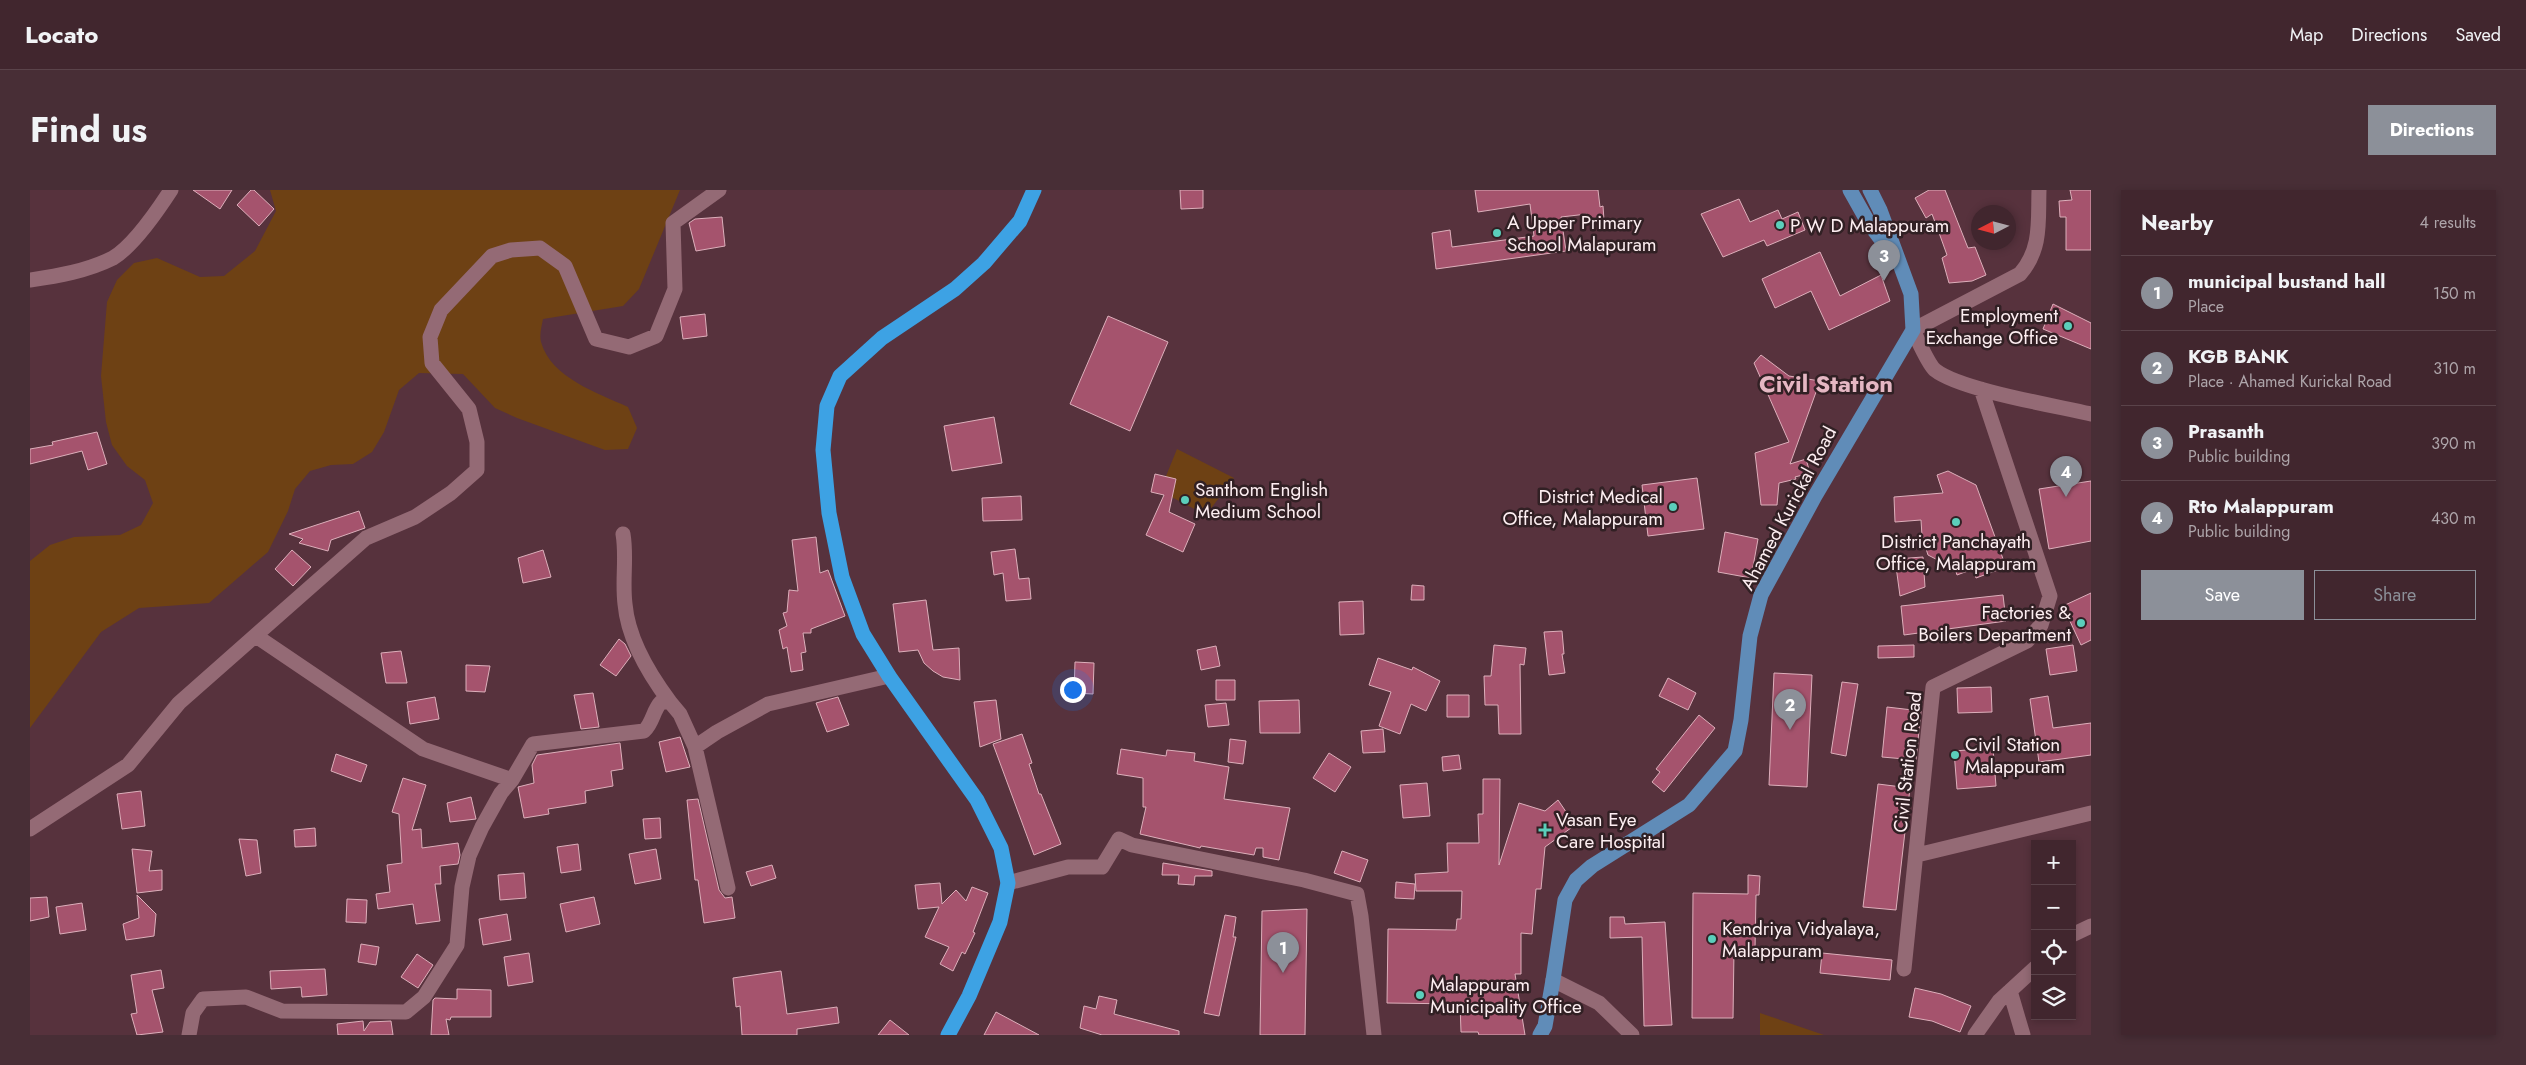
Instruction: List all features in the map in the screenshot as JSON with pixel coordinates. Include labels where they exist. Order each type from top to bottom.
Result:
[{"type":"highway","points":[[948,1035],[969,996],[1000,922],[1008,882],[1001,848],[977,800],[889,676],[863,634],[842,577],[828,513],[823,450],[827,406],[840,376],[882,338],[955,290],[984,263],[1020,221],[1034,190]]},
{"type":"main road","points":[[1850,190],[1868,222],[1898,263]]},
{"type":"main road","points":[[1870,190],[1880,210],[1911,294],[1913,330]]},
{"type":"main road","name":"Ahamed Kurickal Road","points":[[1540,1035],[1545,1026],[1565,900],[1576,880],[1592,866],[1689,805],[1735,751],[1742,720],[1750,636],[1761,595],[1814,496],[1913,330]]},
{"type":"street","points":[[30,280],[68,274],[114,257],[149,223],[171,190]]},
{"type":"street","points":[[30,829],[128,765],[179,703],[366,538],[415,517],[451,494],[477,470],[477,442],[469,409],[432,363],[430,337],[441,310],[492,256],[512,250],[540,248],[565,266],[596,339],[629,347],[656,336],[675,289],[674,223],[719,190]]},
{"type":"street","points":[[2039,190],[2036,248],[2031,262],[2020,274],[1913,330],[1934,370],[1981,388],[2091,414]]},
{"type":"street","name":"Civil Station Road","points":[[1904,969],[1933,686],[2027,641],[2041,625],[2050,596],[1981,388]]},
{"type":"street","points":[[623,534],[624,602],[628,626],[653,680],[680,714],[695,748],[728,888]]},
{"type":"street","points":[[256,636],[422,749],[512,780]]},
{"type":"street","points":[[695,748],[717,732],[768,704],[889,676]]},
{"type":"street","points":[[188,1035],[193,1014],[203,999],[246,997],[282,1011],[406,1012],[424,997],[457,945],[462,888],[469,856],[482,827],[501,793],[512,780],[533,744],[644,731],[648,727],[655,708],[661,702],[670,702]]},
{"type":"street","name":"Civil Station Road","points":[[1917,855],[2091,813]]},
{"type":"street","points":[[1008,882],[1068,867],[1102,867],[1118,839],[1132,845],[1304,880],[1357,894],[1363,925],[1374,1035]]},
{"type":"street","points":[[2076,934],[2091,926]]},
{"type":"street","points":[[1974,1035],[1999,1001],[2031,972]]},
{"type":"street","points":[[1553,980],[1599,1003],[1632,1035]]},
{"type":"street","points":[[2010,991],[2023,1035]]},
{"type":"shaded area","points":[[270,190],[680,190],[639,289],[623,306],[543,319],[540,333],[546,355],[565,375],[590,390],[628,407],[637,428],[628,449],[605,450],[495,408],[463,374],[419,373],[399,390],[384,432],[372,452],[353,464],[331,465],[310,471],[295,489],[288,511],[268,552],[209,603],[139,608],[101,632],[30,728],[30,561],[50,545],[74,537],[120,535],[141,525],[153,503],[145,480],[127,466],[112,445],[106,422],[101,376],[107,302],[117,280],[134,263],[157,258],[200,277],[224,276],[255,251],[276,211]]},
{"type":"shaded area","points":[[1177,449],[1234,478],[1206,515],[1160,491]]},
{"type":"shaded area","points":[[1760,1013],[1824,1035],[1760,1035]]},
{"type":"building","points":[[193,190],[232,190],[220,209]]},
{"type":"building","points":[[251,190],[254,190],[274,209],[259,226],[237,205]]},
{"type":"building","points":[[1180,190],[1203,190],[1203,208],[1181,209]]},
{"type":"building","name":"A Upper Primary School Malapuram","points":[[1475,190],[1598,190],[1600,207],[1603,206],[1604,220],[1587,221],[1587,214],[1561,217],[1566,251],[1436,269],[1432,233],[1450,230],[1452,247],[1534,236],[1530,204],[1478,212]]},
{"type":"building","points":[[1929,190],[1945,190],[1968,248],[1976,250],[1986,275],[1972,281],[1949,283],[1942,258],[1947,255],[1932,214],[1926,218],[1915,198]]},
{"type":"building","points":[[2070,190],[2091,190],[2091,250],[2066,250],[2066,217],[2060,217],[2059,201],[2072,200]]},
{"type":"building","points":[[1739,199],[1750,222],[1778,210],[1782,219],[1798,212],[1805,230],[1767,246],[1764,240],[1723,257],[1701,214]]},
{"type":"building","points":[[722,217],[725,246],[696,251],[689,223],[695,219]]},
{"type":"building","points":[[1820,252],[1840,296],[1881,275],[1890,301],[1829,330],[1811,291],[1775,308],[1762,279]]},
{"type":"building","name":"Employment Exchange Office","points":[[2053,304],[2091,323],[2091,349],[2043,329]]},
{"type":"building","points":[[705,314],[707,336],[683,339],[680,317]]},
{"type":"building","points":[[1108,316],[1168,342],[1130,431],[1070,404]]},
{"type":"building","points":[[1761,355],[1789,376],[1820,381],[1790,464],[1806,459],[1810,473],[1779,483],[1777,505],[1761,505],[1755,453],[1789,442],[1754,363]]},
{"type":"building","points":[[994,417],[1002,463],[952,471],[944,426]]},
{"type":"building","points":[[97,432],[107,464],[88,470],[82,451],[30,464],[30,449],[53,445],[52,442]]},
{"type":"building","name":"District Panchayath Office, Malappuram","points":[[1948,471],[1976,485],[2006,567],[1976,578],[1973,569],[1957,575],[1955,569],[1928,555],[1922,536],[1921,520],[1895,522],[1894,497],[1943,493],[1937,475]]},
{"type":"building","points":[[1155,474],[1176,479],[1169,512],[1195,524],[1183,552],[1146,535],[1164,495],[1151,492]]},
{"type":"building","name":"District Medical Office, Malappuram","points":[[1697,478],[1704,529],[1648,536],[1642,485]]},
{"type":"building","points":[[2091,481],[2091,541],[2049,549],[2039,489]]},
{"type":"building","points":[[1021,496],[1022,520],[983,521],[982,498]]},
{"type":"building","points":[[359,511],[365,528],[331,540],[328,551],[299,543],[303,539],[289,534]]},
{"type":"building","points":[[1725,532],[1758,539],[1751,578],[1718,572]]},
{"type":"building","points":[[816,537],[820,573],[828,570],[845,616],[811,629],[811,633],[803,633],[806,652],[801,653],[803,670],[791,672],[787,647],[783,649],[779,630],[787,626],[783,613],[787,612],[789,590],[798,591],[792,540]]},
{"type":"building","points":[[1015,549],[1019,579],[1029,578],[1031,599],[1006,601],[1003,573],[994,575],[991,552]]},
{"type":"building","points":[[292,550],[311,567],[293,586],[275,569]]},
{"type":"building","points":[[543,550],[551,577],[523,583],[518,558]]},
{"type":"building","points":[[1923,557],[1925,587],[1900,596],[1895,559]]},
{"type":"building","points":[[1412,585],[1424,586],[1424,600],[1411,600]]},
{"type":"building","name":"Factories & Boilers Department","points":[[2091,593],[2091,640],[2081,645],[2063,606]]},
{"type":"building","points":[[2003,595],[2006,621],[1904,635],[1901,606]]},
{"type":"building","points":[[926,600],[933,650],[959,648],[960,680],[943,677],[933,671],[924,663],[918,650],[899,652],[893,604]]},
{"type":"building","points":[[1363,601],[1364,634],[1340,635],[1339,602]]},
{"type":"building","points":[[1562,631],[1564,654],[1562,654],[1565,673],[1549,675],[1544,632]]},
{"type":"building","points":[[619,639],[625,644],[631,656],[616,676],[600,665]]},
{"type":"building","points":[[1494,645],[1526,648],[1524,665],[1520,664],[1521,734],[1499,734],[1498,705],[1485,705],[1484,676],[1491,676]]},
{"type":"building","points":[[1914,645],[1914,657],[1878,658],[1878,646]]},
{"type":"building","points":[[2073,645],[2077,671],[2050,675],[2046,649]]},
{"type":"building","points":[[1216,646],[1220,666],[1201,670],[1197,650]]},
{"type":"building","points":[[401,651],[407,683],[386,683],[381,653]]},
{"type":"building","points":[[1378,658],[1412,670],[1413,667],[1440,681],[1426,711],[1411,704],[1400,734],[1379,726],[1391,692],[1369,685]]},
{"type":"building","points":[[1075,662],[1094,663],[1093,694],[1074,693]]},
{"type":"building","points":[[466,665],[490,666],[485,692],[466,691]]},
{"type":"building","points":[[1774,673],[1812,675],[1807,787],[1769,785]]},
{"type":"building","points":[[1668,678],[1696,693],[1688,710],[1659,696]]},
{"type":"building","points":[[1216,680],[1235,680],[1235,700],[1216,700]]},
{"type":"building","points":[[1842,682],[1858,684],[1846,756],[1831,753]]},
{"type":"building","points":[[1991,687],[1992,712],[1958,713],[1957,688]]},
{"type":"building","points":[[593,693],[599,727],[581,729],[574,695]]},
{"type":"building","points":[[1447,695],[1469,695],[1469,717],[1447,717]]},
{"type":"building","points":[[2048,696],[2053,728],[2091,723],[2091,755],[2039,762],[2030,699]]},
{"type":"building","points":[[435,697],[439,719],[410,724],[407,702]]},
{"type":"building","points":[[838,697],[849,725],[827,732],[816,703]]},
{"type":"building","points":[[996,700],[1001,739],[980,747],[974,702]]},
{"type":"building","points":[[1299,700],[1300,733],[1260,733],[1259,701]]},
{"type":"building","points":[[1226,703],[1229,725],[1208,727],[1205,705]]},
{"type":"building","points":[[1887,707],[1921,711],[1916,760],[1882,757]]},
{"type":"building","points":[[1699,715],[1715,728],[1664,792],[1652,782],[1660,772],[1656,769]]},
{"type":"building","points":[[1383,729],[1385,752],[1363,753],[1361,731]]},
{"type":"building","points":[[1022,734],[1032,763],[1029,764],[1039,794],[1041,794],[1061,844],[1034,855],[993,744]]},
{"type":"building","points":[[680,737],[690,767],[666,772],[659,742]]},
{"type":"building","points":[[1230,739],[1246,741],[1243,764],[1228,762]]},
{"type":"building","points":[[620,743],[623,769],[611,771],[613,786],[585,791],[586,803],[548,809],[549,814],[524,818],[518,787],[534,783],[532,765],[537,755]]},
{"type":"building","points":[[1993,748],[1996,786],[1957,789],[1954,751]]},
{"type":"building","points":[[1121,749],[1166,756],[1167,750],[1195,753],[1194,761],[1229,767],[1224,799],[1290,808],[1279,860],[1263,857],[1263,848],[1256,848],[1254,855],[1201,846],[1200,848],[1140,834],[1146,807],[1143,807],[1143,778],[1117,774]]},
{"type":"building","points":[[1329,753],[1351,767],[1335,792],[1313,778]]},
{"type":"building","points":[[336,754],[367,765],[361,782],[331,771]]},
{"type":"building","points":[[1459,755],[1461,769],[1443,771],[1442,757]]},
{"type":"building","points":[[403,778],[426,785],[412,830],[421,829],[422,848],[458,843],[460,855],[458,864],[440,866],[441,884],[435,884],[440,921],[416,924],[413,904],[378,909],[376,894],[390,892],[387,865],[402,863],[399,814],[392,812]]},
{"type":"building","points":[[1483,779],[1500,779],[1499,865],[1519,803],[1545,811],[1558,800],[1575,825],[1545,847],[1541,889],[1536,889],[1532,934],[1521,933],[1521,974],[1515,974],[1525,1035],[1479,1035],[1478,1032],[1461,1032],[1460,1004],[1387,1003],[1388,929],[1456,930],[1457,919],[1461,919],[1462,891],[1416,891],[1415,874],[1448,872],[1447,843],[1479,843],[1478,814],[1483,814]]},
{"type":"building","points":[[1427,783],[1430,816],[1403,818],[1400,785]]},
{"type":"building","points":[[1878,784],[1910,788],[1896,910],[1863,907]]},
{"type":"building","points":[[141,791],[145,826],[122,829],[117,794]]},
{"type":"building","points":[[471,797],[476,819],[450,822],[447,803]]},
{"type":"building","points":[[698,799],[719,890],[725,898],[732,897],[735,918],[704,923],[698,880],[695,880],[687,800]]},
{"type":"building","points":[[660,818],[661,838],[645,839],[643,819]]},
{"type":"building","points":[[315,828],[316,846],[295,847],[294,830]]},
{"type":"building","points":[[239,839],[257,840],[261,873],[246,876]]},
{"type":"building","points":[[578,844],[581,870],[561,873],[557,847]]},
{"type":"building","points":[[132,849],[152,851],[149,871],[162,870],[162,890],[137,893]]},
{"type":"building","points":[[656,849],[661,879],[635,884],[629,854]]},
{"type":"building","points":[[1342,851],[1368,860],[1360,882],[1334,873]]},
{"type":"building","points":[[1163,863],[1212,871],[1212,876],[1195,876],[1194,885],[1178,884],[1179,875],[1162,875]]},
{"type":"building","points":[[772,865],[776,878],[751,886],[746,872]]},
{"type":"building","points":[[524,873],[526,898],[500,900],[498,875]]},
{"type":"building","points":[[1748,875],[1760,876],[1759,895],[1756,895],[1755,950],[1734,950],[1733,1018],[1692,1018],[1693,893],[1748,894]]},
{"type":"building","points":[[1396,882],[1415,884],[1414,899],[1395,898]]},
{"type":"building","points":[[940,883],[942,904],[956,890],[966,901],[972,887],[988,893],[973,932],[975,933],[965,954],[962,952],[953,971],[940,964],[949,947],[925,937],[939,907],[918,909],[915,885]]},
{"type":"building","points":[[137,895],[156,914],[154,936],[126,940],[123,924],[139,918]]},
{"type":"building","points":[[47,897],[49,917],[30,921],[30,898]]},
{"type":"building","points":[[594,897],[600,924],[566,932],[560,904]]},
{"type":"building","points":[[347,899],[367,900],[366,923],[346,922]]},
{"type":"building","points":[[82,903],[86,930],[60,934],[56,907]]},
{"type":"building","points":[[1307,909],[1305,1035],[1260,1035],[1262,911]]},
{"type":"building","points":[[507,914],[511,940],[483,945],[479,919]]},
{"type":"building","points":[[1225,915],[1236,917],[1233,937],[1236,937],[1219,1016],[1204,1013]]},
{"type":"building","points":[[1610,917],[1624,917],[1625,924],[1665,922],[1672,1025],[1644,1026],[1642,937],[1610,938]]},
{"type":"building","points":[[361,944],[379,947],[376,965],[358,962]]},
{"type":"building","points":[[529,953],[533,982],[508,986],[504,957]]},
{"type":"building","points":[[1822,953],[1892,960],[1890,980],[1820,973]]},
{"type":"building","points":[[417,954],[433,965],[418,988],[401,977]]},
{"type":"building","points":[[325,969],[327,995],[302,997],[301,987],[271,989],[270,971]]},
{"type":"building","points":[[161,970],[164,988],[152,990],[163,1032],[137,1035],[131,1014],[137,1013],[131,975]]},
{"type":"building","points":[[781,971],[787,1014],[837,1007],[839,1023],[797,1029],[797,1035],[742,1035],[740,1006],[736,1007],[733,978]]},
{"type":"building","points":[[1915,988],[1941,994],[1971,1006],[1960,1032],[1932,1021],[1909,1017]]},
{"type":"building","points":[[457,989],[491,990],[491,1017],[451,1017],[450,1020],[446,1019],[449,1035],[431,1035],[433,1000],[435,998],[457,999]]},
{"type":"building","points":[[1099,996],[1117,1000],[1114,1014],[1179,1031],[1179,1035],[1102,1035],[1080,1028],[1084,1006],[1096,1009]]},
{"type":"building","points":[[996,1012],[1039,1035],[984,1035]]},
{"type":"building","points":[[890,1020],[909,1035],[878,1035]]},
{"type":"building","points":[[363,1021],[364,1031],[370,1022],[391,1021],[393,1035],[338,1035],[337,1024]]},
{"type":"place","name":"P W D Malappuram","points":[[1780,225]]},
{"type":"place","name":"A Upper Primary School Malapuram","points":[[1497,233]]},
{"type":"place","name":"Prasanth","points":[[1884,281]]},
{"type":"place","name":"Employment Exchange Office","points":[[2068,326]]},
{"type":"place","name":"Rto Malappuram","points":[[2066,497]]},
{"type":"place","name":"Santhom English Medium School","points":[[1185,500]]},
{"type":"place","name":"District Medical Office, Malappuram","points":[[1673,507]]},
{"type":"place","name":"District Panchayath Office, Malappuram","points":[[1956,522]]},
{"type":"place","name":"Factories & Boilers Department","points":[[2081,623]]},
{"type":"place","name":"KGB BANK","points":[[1790,730]]},
{"type":"place","name":"Civil Station Malappuram","points":[[1955,755]]},
{"type":"place","name":"Vasan Eye Care Hospital","points":[[1545,830]]},
{"type":"place","name":"Kendriya Vidyalaya, Malappuram","points":[[1712,939]]},
{"type":"place","name":"municipal bustand hall","points":[[1283,973]]},
{"type":"place","name":"Malappuram Municipality Office","points":[[1420,995]]},
{"type":"district","name":"Civil Station","points":[[1826,384]]}]
